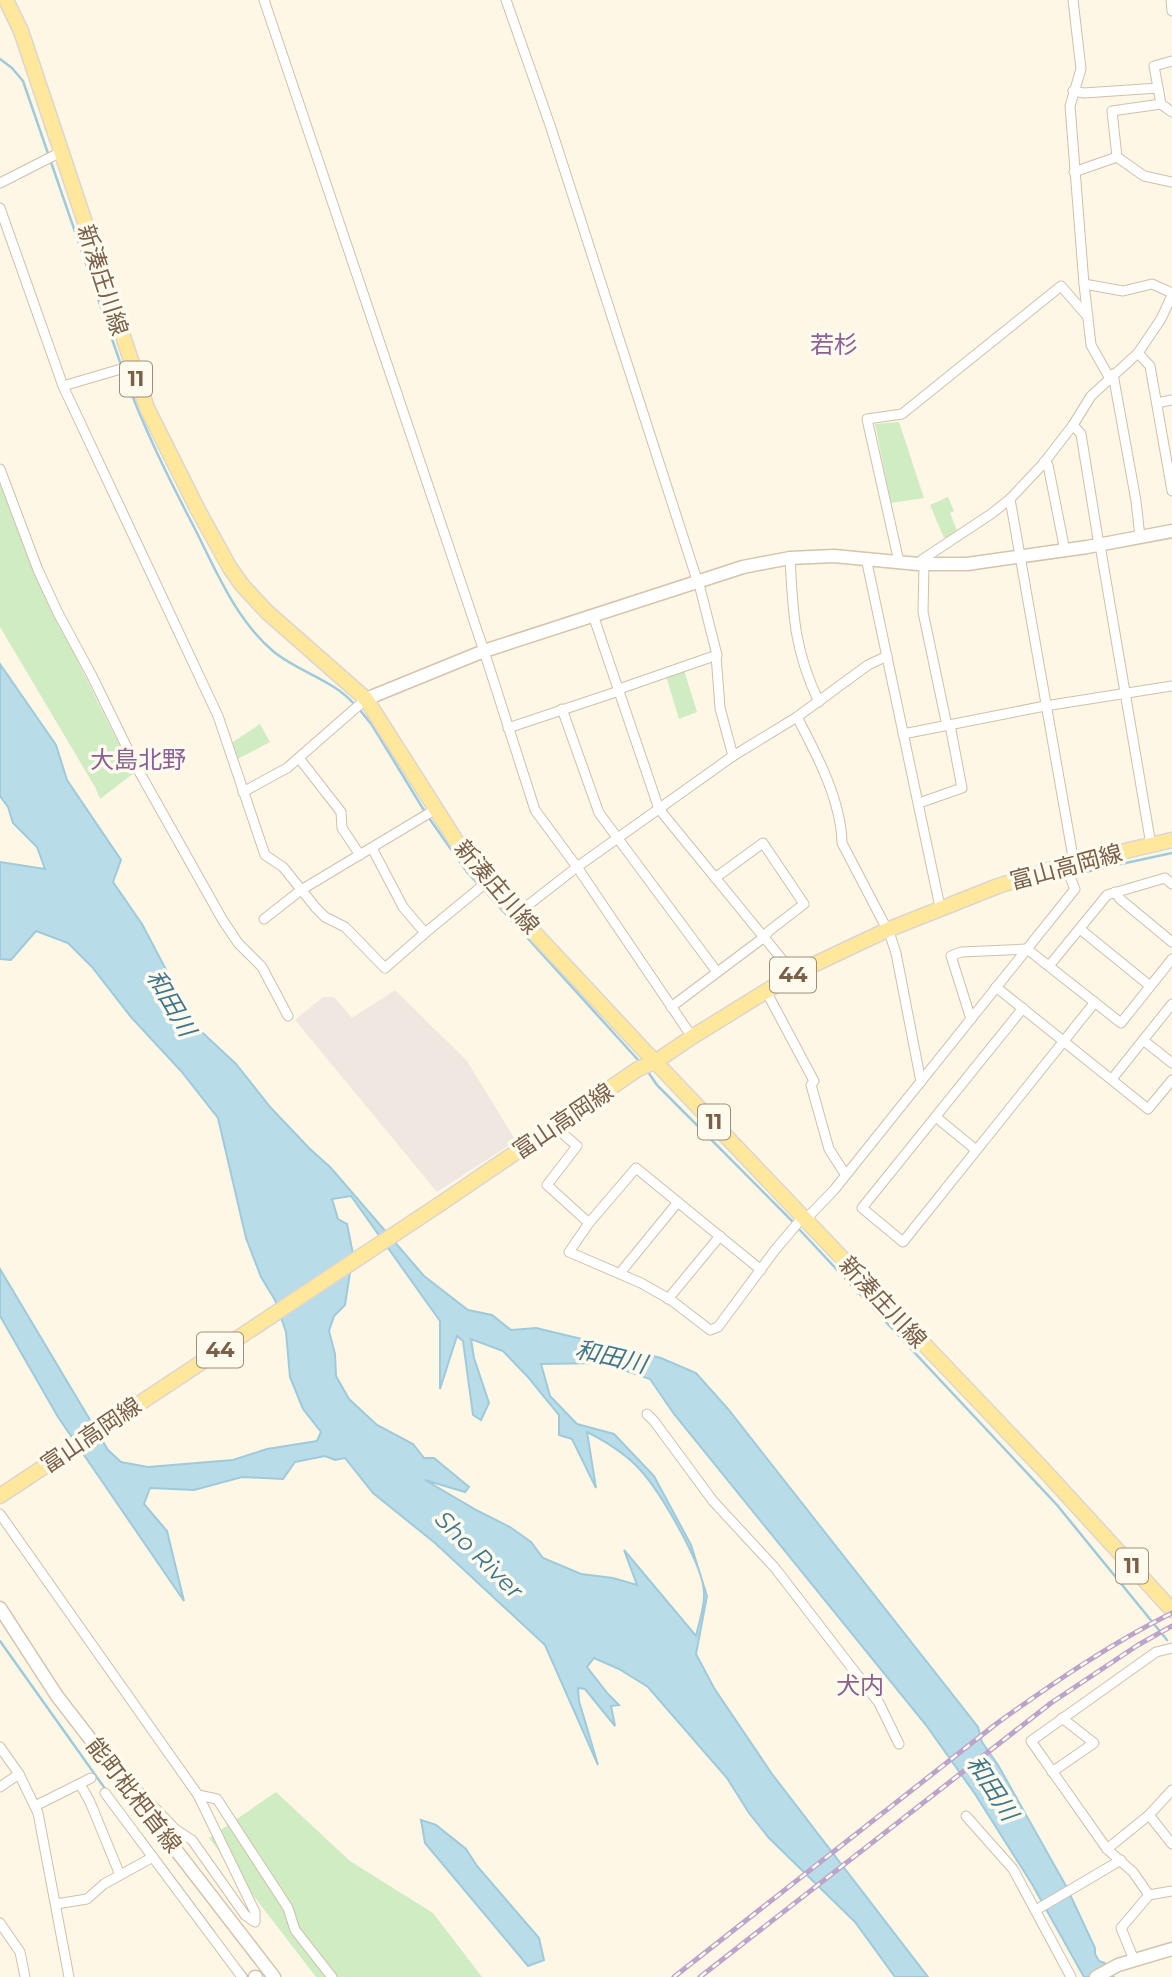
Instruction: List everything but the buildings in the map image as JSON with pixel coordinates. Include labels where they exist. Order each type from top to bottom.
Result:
[{"type":"main road","name":"新湊庄川線","points":[[6,0],[21,31],[146,408],[230,568],[267,612],[366,699],[469,861],[487,881],[655,1062],[1051,1478],[1172,1610]]},
{"type":"main road","name":"富山高岡線","points":[[0,1496],[638,1069],[655,1062],[794,974],[940,907],[998,886],[1069,864],[1172,840]]},
{"type":"street","points":[[264,0],[535,810],[577,867],[692,1037]]},
{"type":"street","points":[[506,0],[550,125],[698,580],[716,655],[720,708],[733,756]]},
{"type":"street","points":[[1073,0],[1081,69],[1070,106],[1091,345],[1111,376],[1136,501],[1140,537]]},
{"type":"street","points":[[1171,0],[1172,11]]},
{"type":"street","points":[[1172,61],[1154,66],[1161,104],[1172,112]]},
{"type":"street","points":[[1073,91],[1084,93],[1158,88]]},
{"type":"street","points":[[1161,104],[1112,111],[1117,157],[1144,176],[1172,182]]},
{"type":"street","points":[[0,183],[61,152]]},
{"type":"street","points":[[1074,172],[1117,157]]},
{"type":"street","points":[[0,208],[63,386],[218,716],[265,855],[283,867],[316,908],[345,927],[385,968],[487,881]]},
{"type":"street","points":[[919,803],[962,788],[923,612],[923,559],[972,528],[1010,499],[1044,462],[1073,425],[1091,396],[1138,353],[1161,319],[1172,294],[1152,284],[1123,291],[1084,284]]},
{"type":"street","points":[[899,562],[867,419],[902,414],[1060,286],[1088,317]]},
{"type":"street","points":[[1138,353],[1150,366],[1172,491]]},
{"type":"street","points":[[63,386],[131,366]]},
{"type":"street","points":[[1157,403],[1172,400]]},
{"type":"street","points":[[1073,425],[1081,434],[1151,845]]},
{"type":"street","points":[[1044,462],[1048,465],[1065,551]]},
{"type":"street","points":[[0,469],[38,570],[136,766],[222,919],[238,943],[261,967],[288,1016]]},
{"type":"street","points":[[761,1270],[636,1168],[589,1223],[569,1252],[620,1273],[668,1299],[710,1330],[718,1327],[805,1218],[834,1190],[1075,889],[1010,499]]},
{"type":"street","points":[[243,792],[287,768],[366,699],[484,651],[743,566],[790,558],[834,556],[921,564],[967,564],[1065,551],[1172,531]]},
{"type":"street","points":[[790,558],[799,652],[819,702]]},
{"type":"street","points":[[866,558],[940,907]]},
{"type":"street","points":[[593,615],[659,809],[794,974]]},
{"type":"street","points":[[508,728],[716,655]]},
{"type":"street","points":[[517,913],[733,756],[797,717],[850,677],[887,656]]},
{"type":"street","points":[[903,734],[1045,706],[1172,686]]},
{"type":"street","points":[[562,709],[599,813],[717,972]]},
{"type":"street","points":[[797,717],[816,752],[830,788],[842,830],[842,843],[887,930],[901,970],[921,1082]]},
{"type":"street","points":[[299,758],[341,812],[342,828],[360,855]]},
{"type":"street","points":[[264,919],[301,890],[436,809]]},
{"type":"street","points":[[671,1007],[804,904],[763,843],[715,878]]},
{"type":"street","points":[[372,848],[403,907],[425,933]]},
{"type":"street","points":[[1049,966],[1107,895],[1165,878],[1172,884]]},
{"type":"street","points":[[1115,892],[1172,942]]},
{"type":"street","points":[[1080,929],[1150,986]]},
{"type":"street","points":[[971,1019],[951,957],[961,952],[1027,949],[1121,1023],[1172,959]]},
{"type":"street","points":[[996,987],[1149,1109],[1172,1080]]},
{"type":"street","points":[[766,991],[814,1081],[811,1085],[829,1149],[845,1174]]},
{"type":"street","points":[[1023,1008],[862,1208],[902,1242],[1095,1002]]},
{"type":"street","points":[[1112,1079],[1172,1004]]},
{"type":"street","points":[[1143,1040],[1172,1063]]},
{"type":"street","points":[[936,1117],[976,1150]]},
{"type":"street","points":[[554,1126],[577,1146],[547,1185],[589,1223]]},
{"type":"street","points":[[620,1273],[678,1202]]},
{"type":"street","points":[[668,1299],[720,1237]]},
{"type":"street","points":[[647,1414],[713,1501],[775,1568],[879,1703],[899,1744]]},
{"type":"street","points":[[0,1514],[198,1795],[255,1912],[255,1923],[245,1915],[192,1840],[175,1829],[141,1793],[133,1795]]},
{"type":"street","name":"能町枇杷首線","points":[[0,1608],[57,1696],[274,1977]]},
{"type":"street","points":[[1149,1895],[1133,1872],[1107,1849],[1031,1741],[1156,1652],[1172,1648]]},
{"type":"street","points":[[1052,1772],[1094,1743],[1062,1718]]},
{"type":"street","points":[[0,1747],[19,1774],[38,1813],[69,1977]]},
{"type":"street","points":[[0,1787],[19,1774]]},
{"type":"street","points":[[35,1807],[91,1778]]},
{"type":"street","points":[[80,1784],[120,1875]]},
{"type":"street","points":[[1107,1849],[1149,1815],[1172,1790]]},
{"type":"street","points":[[105,1793],[242,1977]]},
{"type":"street","points":[[198,1795],[216,1799],[288,1908],[295,1930],[332,1977]]},
{"type":"street","points":[[1149,1815],[1172,1844]]},
{"type":"street","points":[[966,1816],[1013,1868],[1037,1908],[1071,1977]]},
{"type":"street","points":[[56,1904],[86,1899],[104,1884],[153,1857]]},
{"type":"street","points":[[1037,1908],[1121,1860]]},
{"type":"street","points":[[1134,1960],[1121,1928],[1149,1895],[1172,1891]]},
{"type":"street","points":[[0,1923],[20,1952],[25,1977]]},
{"type":"street","points":[[1097,1977],[1118,1965],[1172,1949]]},
{"type":"shaded area","points":[[395,990],[467,1061],[516,1141],[437,1192],[295,1020],[323,997],[334,997],[352,1018]]},
{"type":"green space","points":[[899,422],[924,498],[891,503],[875,424]]},
{"type":"green space","points":[[0,479],[62,628],[134,773],[100,799],[0,627]]},
{"type":"green space","points":[[948,497],[954,511],[950,513],[958,533],[944,538],[930,505]]},
{"type":"green space","points":[[684,670],[697,712],[679,719],[666,676]]},
{"type":"green space","points":[[260,724],[270,742],[236,760],[233,742]]},
{"type":"green space","points":[[276,1792],[350,1861],[433,1913],[482,1977],[316,1977],[209,1838]]},
{"type":"water","points":[[0,664],[56,745],[67,780],[121,860],[113,882],[142,924],[190,1021],[236,1064],[271,1108],[331,1168],[424,1276],[468,1310],[492,1315],[511,1330],[536,1328],[661,1358],[696,1373],[728,1409],[978,1727],[982,1742],[998,1765],[1066,1886],[1095,1948],[1095,1954],[1114,1977],[1084,1977],[1032,1884],[975,1794],[926,1725],[674,1414],[650,1379],[603,1363],[541,1364],[550,1396],[577,1424],[614,1434],[654,1476],[691,1545],[707,1596],[696,1654],[714,1688],[772,1774],[928,1977],[895,1977],[855,1922],[769,1838],[727,1778],[648,1687],[619,1669],[594,1658],[587,1667],[619,1705],[611,1706],[615,1726],[585,1689],[578,1688],[579,1701],[598,1765],[545,1645],[435,1543],[373,1493],[345,1458],[335,1460],[325,1456],[295,1462],[283,1479],[242,1477],[194,1490],[150,1488],[144,1504],[167,1531],[184,1601],[58,1417],[0,1316],[0,1269],[108,1450],[121,1462],[148,1467],[233,1460],[267,1449],[317,1441],[321,1432],[303,1409],[290,1377],[286,1332],[275,1300],[261,1277],[246,1238],[218,1118],[92,967],[68,943],[36,931],[11,960],[0,959],[0,862],[45,869],[37,847],[13,823],[8,807],[0,796]],"holes":[[[351,1196],[440,1321],[440,1389],[457,1336],[463,1341],[473,1415],[481,1420],[489,1403],[474,1358],[471,1339],[503,1351],[528,1377],[559,1415],[559,1435],[572,1439],[596,1488],[587,1432],[631,1460],[643,1473],[680,1531],[702,1581],[704,1603],[696,1636],[624,1550],[637,1585],[613,1578],[581,1574],[543,1558],[531,1542],[510,1527],[425,1480],[465,1492],[469,1487],[434,1458],[424,1458],[413,1444],[377,1425],[349,1399],[336,1376],[335,1354],[329,1331],[334,1316],[345,1305],[353,1254],[347,1224],[338,1219],[332,1199]]]},
{"type":"water","points":[[421,1820],[436,1825],[466,1849],[477,1866],[539,1938],[544,1960],[528,1966],[425,1843]]},
{"type":"waterway","points":[[0,59],[23,81],[121,365]]},
{"type":"waterway","points":[[123,371],[166,472],[220,580],[249,626],[274,652],[326,682],[354,704]]},
{"type":"waterway","points":[[359,709],[372,725],[425,812]]},
{"type":"waterway","points":[[429,818],[479,885]]},
{"type":"waterway","points":[[1080,871],[1172,853]]},
{"type":"waterway","points":[[484,890],[639,1061]]},
{"type":"waterway","points":[[648,1072],[657,1085],[794,1223]]},
{"type":"waterway","points":[[798,1228],[1057,1505],[1167,1640]]},
{"type":"waterway","points":[[0,1641],[106,1790]]},
{"type":"waterway","points":[[143,1837],[214,1932]]},
{"type":"waterway","points":[[239,1966],[248,1977]]},
{"type":"railway","points":[[674,1977],[996,1724],[1082,1665],[1172,1613]]},
{"type":"railway","points":[[700,1977],[1051,1703],[1138,1645],[1172,1626]]},
{"type":"district","name":"若杉","points":[[834,345]]},
{"type":"district","name":"大島北野","points":[[138,760]]},
{"type":"district","name":"犬内","points":[[860,1686]]},
{"type":"water label","name":"和田川","points":[[171,1003]]},
{"type":"water label","name":"和田川","points":[[611,1357]]},
{"type":"water label","name":"Sho River","points":[[479,1555]]},
{"type":"water label","name":"和田川","points":[[992,1788]]}]
